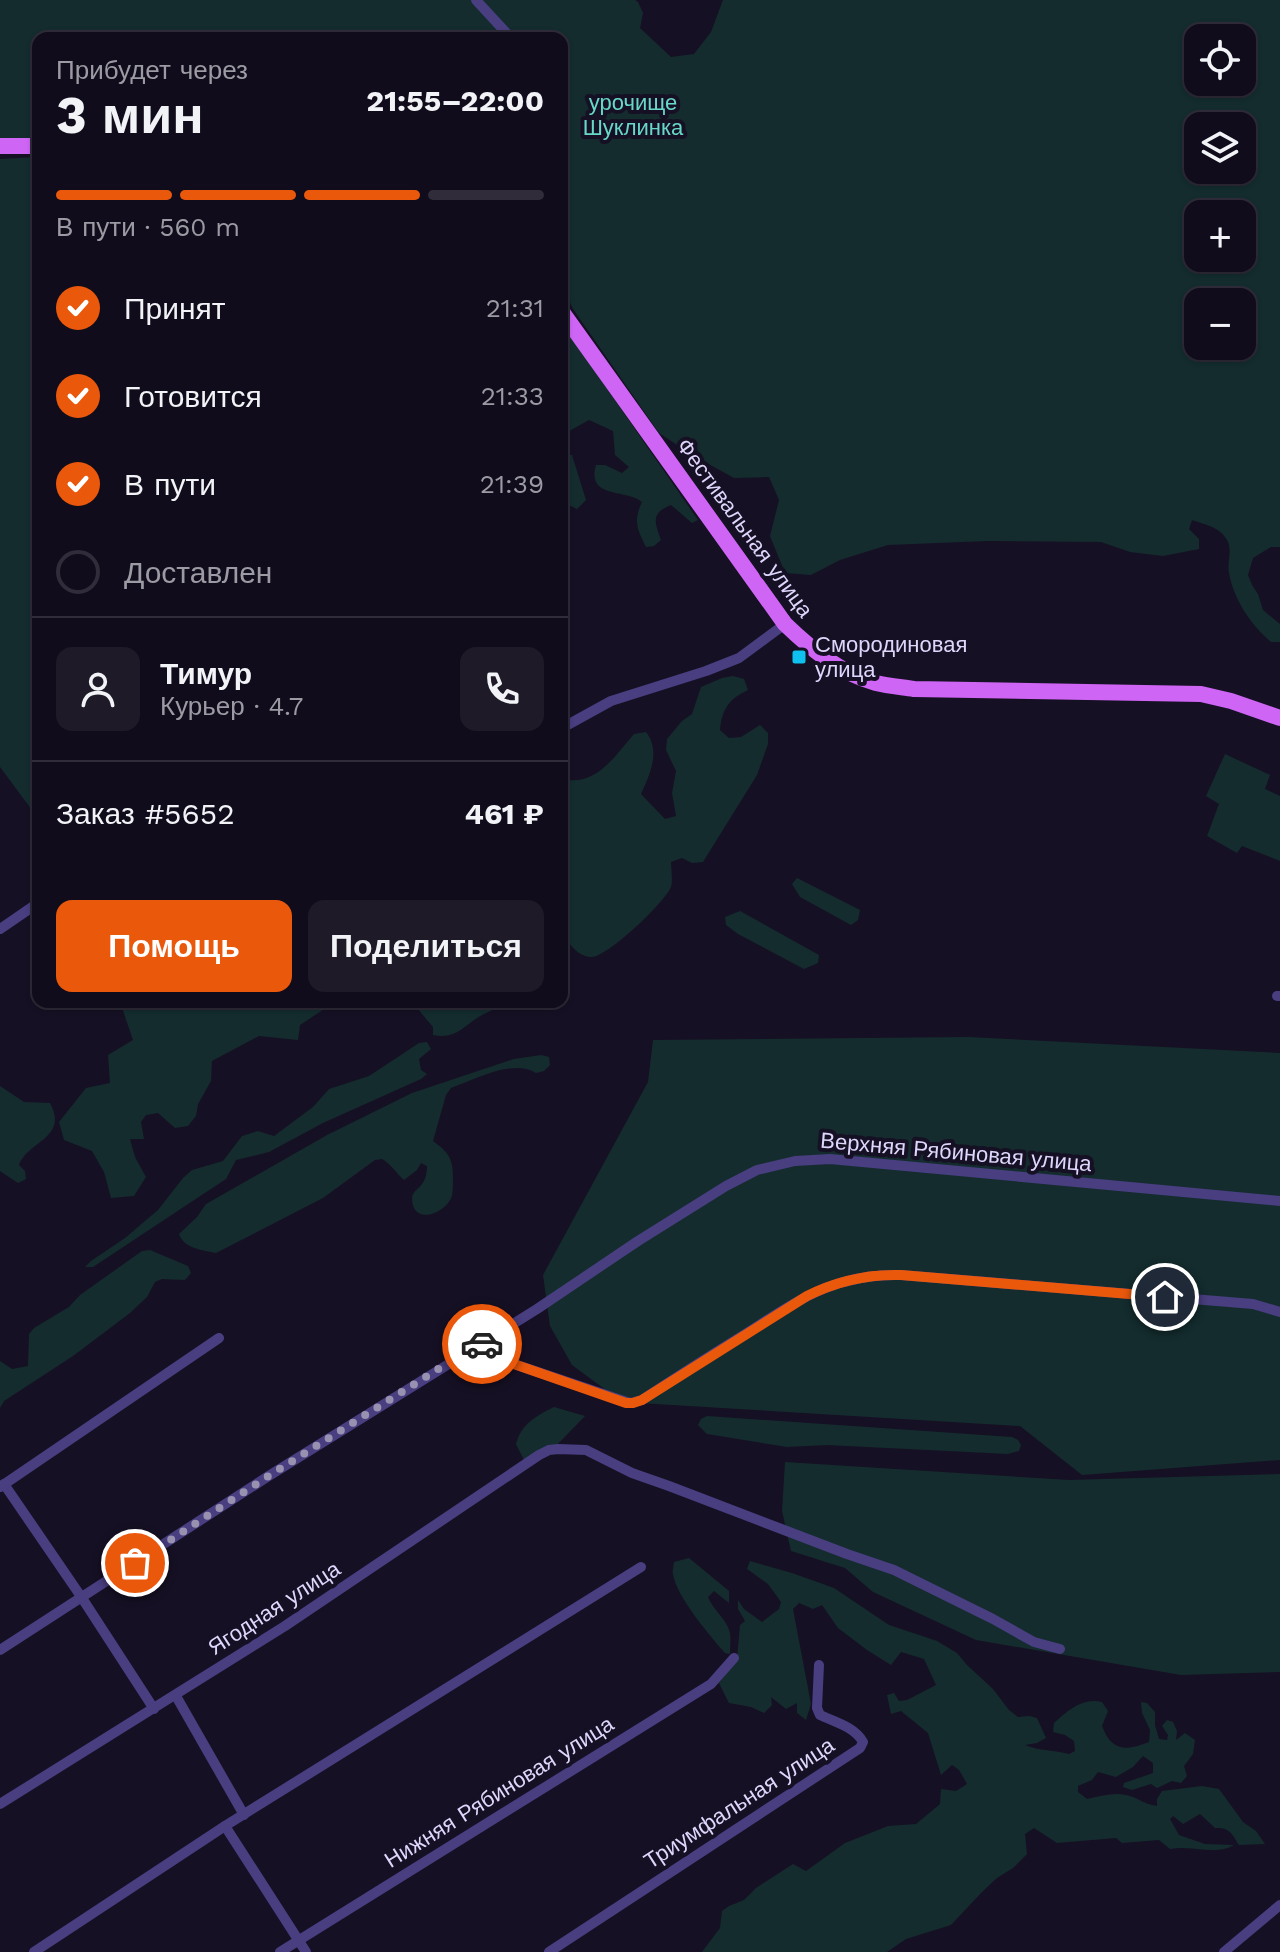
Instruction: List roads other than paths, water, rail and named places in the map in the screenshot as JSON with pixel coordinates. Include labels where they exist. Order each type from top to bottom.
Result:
[{"type":"main road","points":[[0,146],[32,146]]},
{"type":"main road","name":"Фестивальная улица","points":[[568,320],[785,624],[810,648],[836,666],[874,682],[914,689],[1201,694],[1280,718]]},
{"type":"street","points":[[476,0],[505,32]]},
{"type":"street","points":[[568,725],[611,701],[739,658],[785,624]]},
{"type":"street","points":[[0,929],[32,907]]},
{"type":"street","name":"Верхняя Рябиновая улица","points":[[0,1650],[267,1477],[537,1309],[638,1241],[757,1170],[795,1161],[830,1159],[1280,1201]]},
{"type":"street","points":[[481,1343],[502,1360],[630,1403],[642,1400],[807,1296],[838,1282],[866,1276],[901,1275],[1253,1304],[1280,1312]]},
{"type":"street","points":[[154,1709],[82,1598],[2,1485],[219,1338]]},
{"type":"street","name":"Ягодная улица","points":[[0,1804],[176,1696],[549,1450],[586,1450],[632,1473],[894,1570],[1034,1642],[1060,1649]]},
{"type":"street","points":[[34,1952],[225,1826],[641,1567]]},
{"type":"street","name":"Нижняя Рябиновая улица","points":[[280,1952],[711,1684],[734,1658]]},
{"type":"street","name":"Триумфальная улица","points":[[549,1952],[860,1748],[863,1742],[859,1736],[820,1715],[817,1708],[819,1665]]},
{"type":"street","points":[[176,1696],[244,1815]]},
{"type":"street","points":[[225,1826],[306,1952]]},
{"type":"street","points":[[1224,1952],[1280,1905]]},
{"type":"place","name":"Смородиновая улица","points":[[799,657]]},
{"type":"park label","name":"урочище Шуклинка","points":[[633,114]]}]
